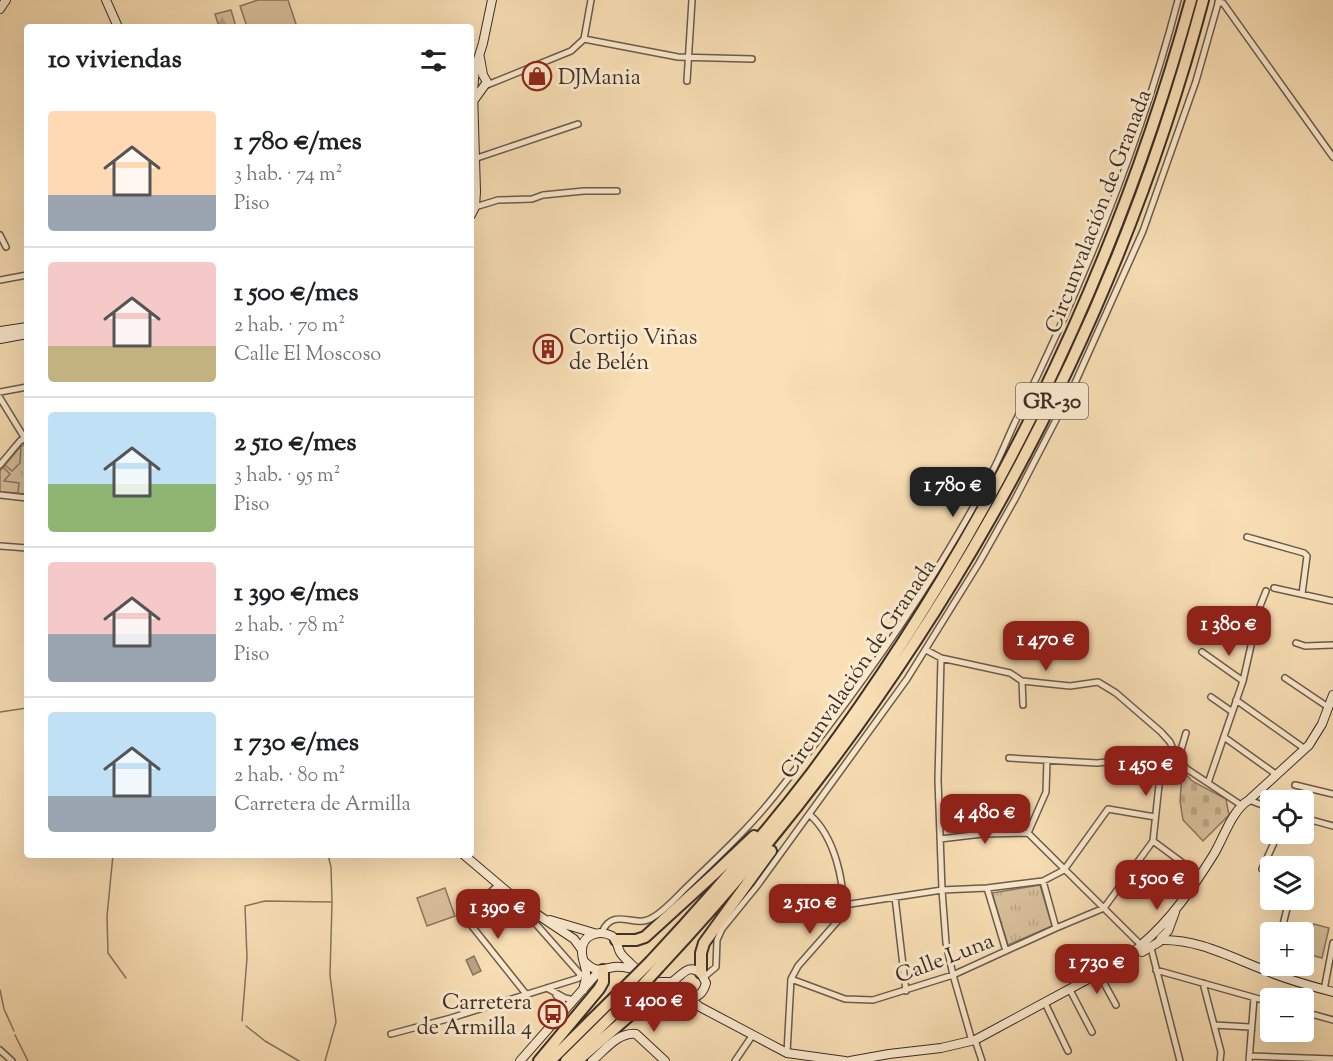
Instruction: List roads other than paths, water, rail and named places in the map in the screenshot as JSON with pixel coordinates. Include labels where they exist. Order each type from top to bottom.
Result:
[{"type":"highway","name":"Circunvalación de Granada","points":[[655,964],[777,816],[863,702],[966,540],[1017,447],[1092,289],[1166,87],[1191,0]]},
{"type":"highway","name":"Circunvalación de Granada","points":[[566,1061],[635,985],[740,877],[805,798],[878,700],[915,645],[985,529],[1028,452],[1116,260],[1164,134],[1203,0]]},
{"type":"highway","points":[[703,975],[700,953],[704,943],[798,815],[805,798]]},
{"type":"highway","points":[[616,940],[636,940],[645,937],[713,875],[761,827],[777,816]]},
{"type":"highway","points":[[539,1061],[599,988],[603,982],[605,969]]},
{"type":"highway","name":"Circunvalación de Granada","points":[[550,1061],[635,985]]},
{"type":"highway","points":[[578,1061],[651,997],[659,992],[680,993]]},
{"type":"street","points":[[0,9],[6,0]]},
{"type":"street","points":[[106,0],[117,24]]},
{"type":"street","points":[[474,90],[475,69],[480,57],[492,0]]},
{"type":"street","points":[[475,80],[478,87],[485,86],[571,51],[584,39],[591,0]]},
{"type":"street","points":[[687,81],[692,0]]},
{"type":"street","points":[[582,950],[586,939],[598,933],[612,920],[645,922],[659,914],[720,855],[767,805],[832,724],[891,640],[947,552],[991,474],[1051,350],[1123,171],[1167,42],[1178,0]]},
{"type":"street","points":[[703,975],[716,967],[717,940],[722,928],[757,886],[810,815],[907,679],[1010,508],[1080,374],[1143,231],[1175,145],[1219,1],[1223,3],[1333,157]]},
{"type":"street","points":[[584,39],[688,58],[752,59]]},
{"type":"street","points":[[474,100],[487,80],[480,57]]},
{"type":"street","points":[[475,80],[478,75],[504,77]]},
{"type":"street","points":[[474,163],[578,124]]},
{"type":"street","points":[[474,185],[475,207],[498,200],[532,199],[543,195],[584,191],[616,191]]},
{"type":"street","points":[[0,235],[6,247]]},
{"type":"street","points":[[0,280],[24,276]]},
{"type":"street","points":[[0,331],[24,327]]},
{"type":"street","points":[[0,339],[24,335]]},
{"type":"street","points":[[0,392],[24,388]]},
{"type":"street","points":[[0,398],[24,436]]},
{"type":"street","points":[[0,465],[24,441]]},
{"type":"street","points":[[0,495],[24,498]]},
{"type":"street","points":[[1247,537],[1304,553],[1307,556],[1302,594]]},
{"type":"street","points":[[0,546],[24,548]]},
{"type":"street","points":[[1274,588],[1333,601]]},
{"type":"street","points":[[1208,783],[1243,681],[1260,606],[1266,591]]},
{"type":"street","points":[[1226,621],[1254,640]]},
{"type":"street","points":[[1296,643],[1305,646],[1333,645]]},
{"type":"street","points":[[926,650],[941,658],[1010,673],[1022,681],[1070,686],[1098,682],[1116,693],[1161,732],[1170,742],[1176,757],[1208,783],[1241,805]]},
{"type":"street","points":[[1202,652],[1243,681]]},
{"type":"street","points":[[941,658],[939,797],[946,944],[952,975],[973,1041],[982,1061]]},
{"type":"street","points":[[1285,678],[1328,706]]},
{"type":"street","points":[[1022,681],[1023,705]]},
{"type":"street","points":[[850,1061],[973,1041],[1099,974],[1159,937],[1241,805],[1305,749],[1322,724],[1333,695]]},
{"type":"street","points":[[1211,697],[1231,711]]},
{"type":"street","points":[[1236,700],[1305,749]]},
{"type":"street","points":[[1176,757],[1186,733]]},
{"type":"street","points":[[1224,737],[1277,775]]},
{"type":"street","points":[[1009,758],[1097,763],[1162,756],[1176,757]]},
{"type":"street","points":[[1104,908],[1153,841],[1162,756]]},
{"type":"street","points":[[1028,833],[1046,792],[1047,760]]},
{"type":"street","points":[[1295,785],[1333,794]]},
{"type":"street","points":[[1249,800],[1260,804]]},
{"type":"street","points":[[844,905],[942,890],[987,888],[1043,881],[1064,870],[1108,809],[1155,817]]},
{"type":"street","points":[[785,1057],[791,979],[798,966],[843,915],[844,905],[835,851],[822,827],[810,815]]},
{"type":"street","points":[[1314,821],[1333,826]]},
{"type":"street","points":[[940,839],[982,834],[1028,833],[1145,947],[1156,970],[1180,1061]]},
{"type":"street","points":[[1153,841],[1199,875]]},
{"type":"street","points":[[468,858],[529,910],[574,939],[582,950],[586,963],[583,990]]},
{"type":"street","points":[[1043,881],[1056,928]]},
{"type":"street","points":[[498,885],[477,905],[477,910],[467,920],[526,994]]},
{"type":"street","points":[[987,888],[1006,951]]},
{"type":"street","points":[[895,897],[906,991]]},
{"type":"street","name":"Calle Luna","points":[[791,979],[845,999],[873,1000],[952,975],[1104,908]]},
{"type":"street","points":[[391,1034],[579,978],[580,974],[536,924],[529,910]]},
{"type":"street","points":[[540,916],[612,936],[620,952],[636,969],[680,993],[695,997],[703,992]]},
{"type":"street","points":[[1159,937],[1201,945],[1260,965]]},
{"type":"street","points":[[1324,990],[1333,945]]},
{"type":"street","points":[[520,1061],[574,999],[605,969],[617,961],[620,952]]},
{"type":"street","points":[[586,963],[595,970],[636,969]]},
{"type":"street","points":[[658,982],[668,983],[678,978],[687,969],[694,969],[703,975],[706,983],[703,992],[707,1006],[713,1014]]},
{"type":"street","points":[[1156,970],[1260,1000]]},
{"type":"street","points":[[1099,974],[1116,1005]]},
{"type":"street","points":[[1289,976],[1333,992]]},
{"type":"street","points":[[678,978],[677,987],[680,993],[693,1004],[785,1057],[844,1061]]},
{"type":"street","points":[[1203,983],[1221,1052],[1221,1061]]},
{"type":"street","points":[[547,988],[562,1003],[564,1012]]},
{"type":"street","points":[[1070,990],[1092,1032]]},
{"type":"street","points":[[555,994],[574,999]]},
{"type":"street","points":[[1254,998],[1250,1027],[1250,1058],[1333,1059]]},
{"type":"street","points":[[1045,1003],[1068,1051]]},
{"type":"street","points":[[1314,1015],[1333,1020]]},
{"type":"street","points":[[1214,1025],[1250,1027]]},
{"type":"street","points":[[592,1061],[621,1036],[630,1033],[636,1034],[665,1061]]},
{"type":"street","points":[[735,1061],[752,1036]]},
{"type":"street","points":[[0,1050],[12,1061]]},
{"type":"waterway","points":[[0,712],[24,708]]},
{"type":"waterway","points":[[113,858],[107,916],[108,953],[126,978]]},
{"type":"waterway","points":[[242,1021],[247,958],[245,906],[265,901],[332,902],[329,858]]},
{"type":"waterway","points":[[325,1061],[336,1022],[330,975],[332,902]]},
{"type":"waterway","points":[[0,990],[4,1009],[14,1031]]},
{"type":"waterway","points":[[246,1026],[265,1041],[299,1061]]},
{"type":"waterway","points":[[15,1035],[28,1061]]},
{"type":"place","name":"DJMania","points":[[537,76]]},
{"type":"place","name":"Cortijo Viñas de Belén","points":[[548,349]]},
{"type":"place","name":"Carretera de Armilla 4","points":[[553,1014]]}]
